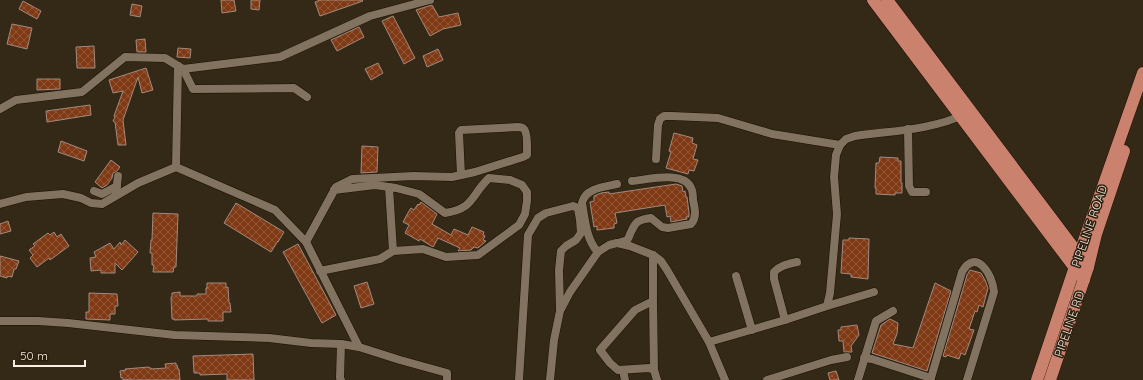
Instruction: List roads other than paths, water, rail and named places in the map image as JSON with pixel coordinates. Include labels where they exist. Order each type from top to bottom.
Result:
[{"type":"main road","points":[[873,0],[1088,267]]},
{"type":"main road","points":[[887,0],[1074,268],[1084,280]]},
{"type":"main road","name":"PIPELINE ROAD","points":[[1037,380],[1074,268],[1143,73]]},
{"type":"main road","name":"PIPELINE ROAD","points":[[1088,267],[1096,234],[1143,95]]},
{"type":"main road","name":"PIPELINE RD","points":[[1050,380],[1088,267]]},
{"type":"street","points":[[180,68],[280,58],[370,16],[430,0]]},
{"type":"street","points":[[0,109],[16,100],[82,92],[125,57],[165,58],[180,68],[193,89],[294,88],[307,97]]},
{"type":"street","points":[[176,167],[180,68]]},
{"type":"street","points":[[827,306],[830,293],[837,214],[834,177],[836,155],[840,145],[846,139],[855,136],[922,127],[966,114]]},
{"type":"street","points":[[656,159],[658,125],[660,119],[664,116],[718,118],[772,134],[840,145]]},
{"type":"street","points":[[306,242],[336,187],[352,179],[414,176],[452,177],[475,172],[527,155],[526,131],[523,128],[518,127],[461,130],[459,133],[461,175]]},
{"type":"street","points":[[908,129],[910,190],[915,193],[926,192]]},
{"type":"street","points":[[0,204],[26,197],[63,194],[81,198],[91,204],[102,204],[138,184],[176,167],[275,210],[306,242],[359,347]]},
{"type":"street","points":[[116,196],[118,176]]},
{"type":"street","points":[[560,311],[570,292],[598,252],[609,245],[627,240],[636,222],[642,219],[651,218],[662,227],[668,228],[691,224],[694,220],[696,214],[691,187],[684,180],[672,177],[632,181]]},
{"type":"street","points":[[320,271],[380,258],[393,251],[423,250],[446,256],[478,255],[519,225],[525,214],[527,200],[527,192],[522,185],[510,180],[489,178],[467,206],[455,212],[445,213],[419,194],[375,184],[334,190]]},
{"type":"street","points":[[598,252],[592,246],[582,203],[583,198],[592,190],[616,184]]},
{"type":"street","points":[[94,192],[102,194],[117,186]]},
{"type":"street","points":[[389,187],[393,251]]},
{"type":"street","points":[[519,380],[528,235],[538,218],[546,213],[573,206],[578,208],[581,233],[576,240],[561,251],[559,270],[560,311],[554,340],[550,380]]},
{"type":"street","points":[[617,243],[630,246],[653,255],[661,261],[668,270],[709,342],[724,380]]},
{"type":"street","points":[[653,255],[654,370],[657,380]]},
{"type":"street","points":[[785,320],[774,278],[774,272],[782,266],[797,262]]},
{"type":"street","points":[[864,358],[872,359],[930,379],[962,272],[970,263],[976,263],[982,265],[989,274],[994,286],[994,292],[967,380]]},
{"type":"street","points":[[736,276],[752,330]]},
{"type":"street","points":[[709,342],[874,292]]},
{"type":"street","points":[[653,301],[635,310],[600,350],[610,364],[618,370],[643,368],[654,370]]},
{"type":"street","points":[[858,380],[876,321],[893,311]]},
{"type":"street","points":[[0,321],[68,323],[176,335],[269,338],[311,343],[341,344],[359,347],[447,373],[447,380]]},
{"type":"street","points":[[341,344],[341,380]]},
{"type":"street","points":[[767,380],[831,360],[848,357]]},
{"type":"street","points":[[623,370],[625,380]]}]
